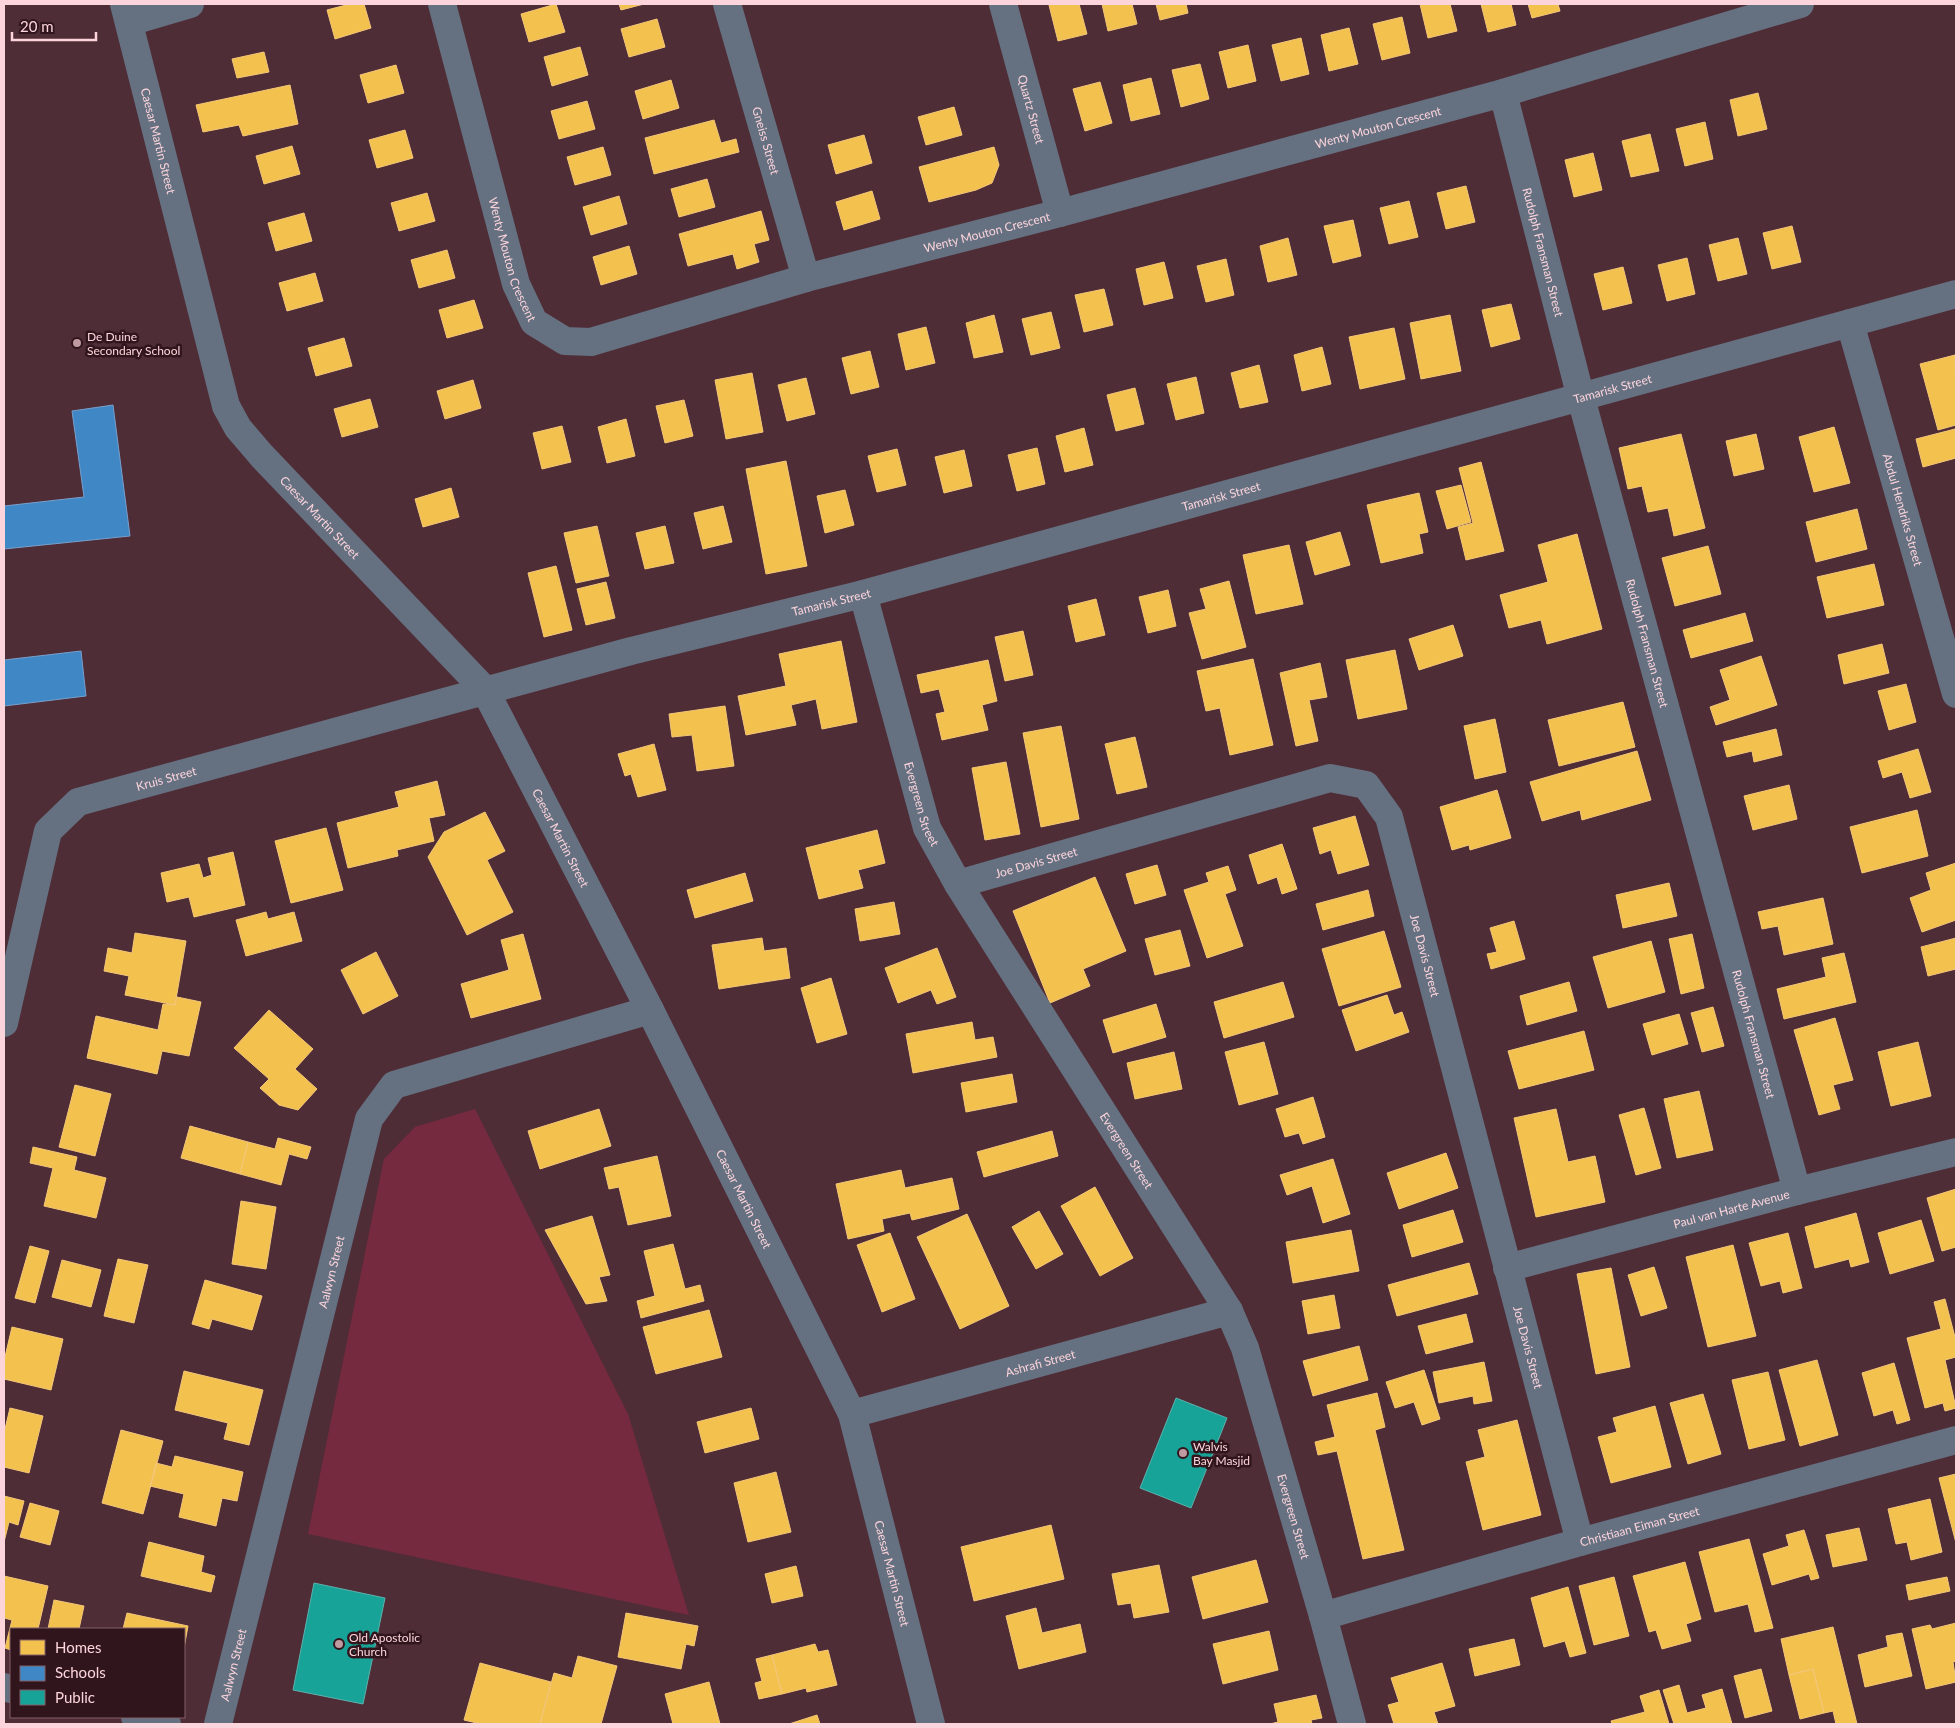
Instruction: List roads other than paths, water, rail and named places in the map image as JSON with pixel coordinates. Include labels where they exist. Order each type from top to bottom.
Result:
[{"type":"street","points":[[127,13],[190,4]]},
{"type":"street","name":"Wenty Mouton Crescent","points":[[442,4],[516,284],[534,322],[565,340],[591,342],[806,278],[1060,213],[1503,93],[1761,9],[1800,4]]},
{"type":"street","name":"Gneiss Street","points":[[727,4],[806,278]]},
{"type":"street","name":"Quartz Street","points":[[1003,4],[1060,213]]},
{"type":"street","name":"Caesar Martin Street","points":[[127,13],[226,406],[238,428],[262,456],[486,690],[650,1010],[852,1414],[932,1724]]},
{"type":"street","name":"Rudolph Fransman Street","points":[[1503,93],[1581,398],[1796,1191]]},
{"type":"street","name":"Tamarisk Street","points":[[486,690],[631,650],[863,594],[1956,294]]},
{"type":"street","name":"Abdul Hendriks Street","points":[[1850,323],[1956,694]]},
{"type":"street","name":"Evergreen Street","points":[[863,594],[927,828],[958,884],[1229,1311],[1245,1348],[1323,1616],[1352,1724]]},
{"type":"street","name":"Kruis Street","points":[[4,1023],[48,831],[78,802],[486,690]]},
{"type":"street","name":"Joe Davis Street","points":[[958,884],[1330,778],[1366,785],[1389,817],[1580,1542]]},
{"type":"street","name":"Aalwyn Street","points":[[218,1724],[369,1119],[394,1085],[650,1010]]},
{"type":"street","name":"Paul van Harte Avenue","points":[[1507,1268],[1796,1191],[1956,1152]]},
{"type":"street","name":"Ashrafi Street","points":[[852,1414],[1229,1311]]},
{"type":"street","name":"Christiaan Eiman Street","points":[[1323,1616],[1580,1542],[1956,1440]]},
{"type":"street","points":[[139,1718],[167,1724]]},
{"type":"place","name":"De Duine Secondary School","points":[[77,343]]},
{"type":"place","name":"Walvis Bay Masjid","points":[[1183,1453]]},
{"type":"place","name":"Old Apostolic Church","points":[[339,1644]]}]
